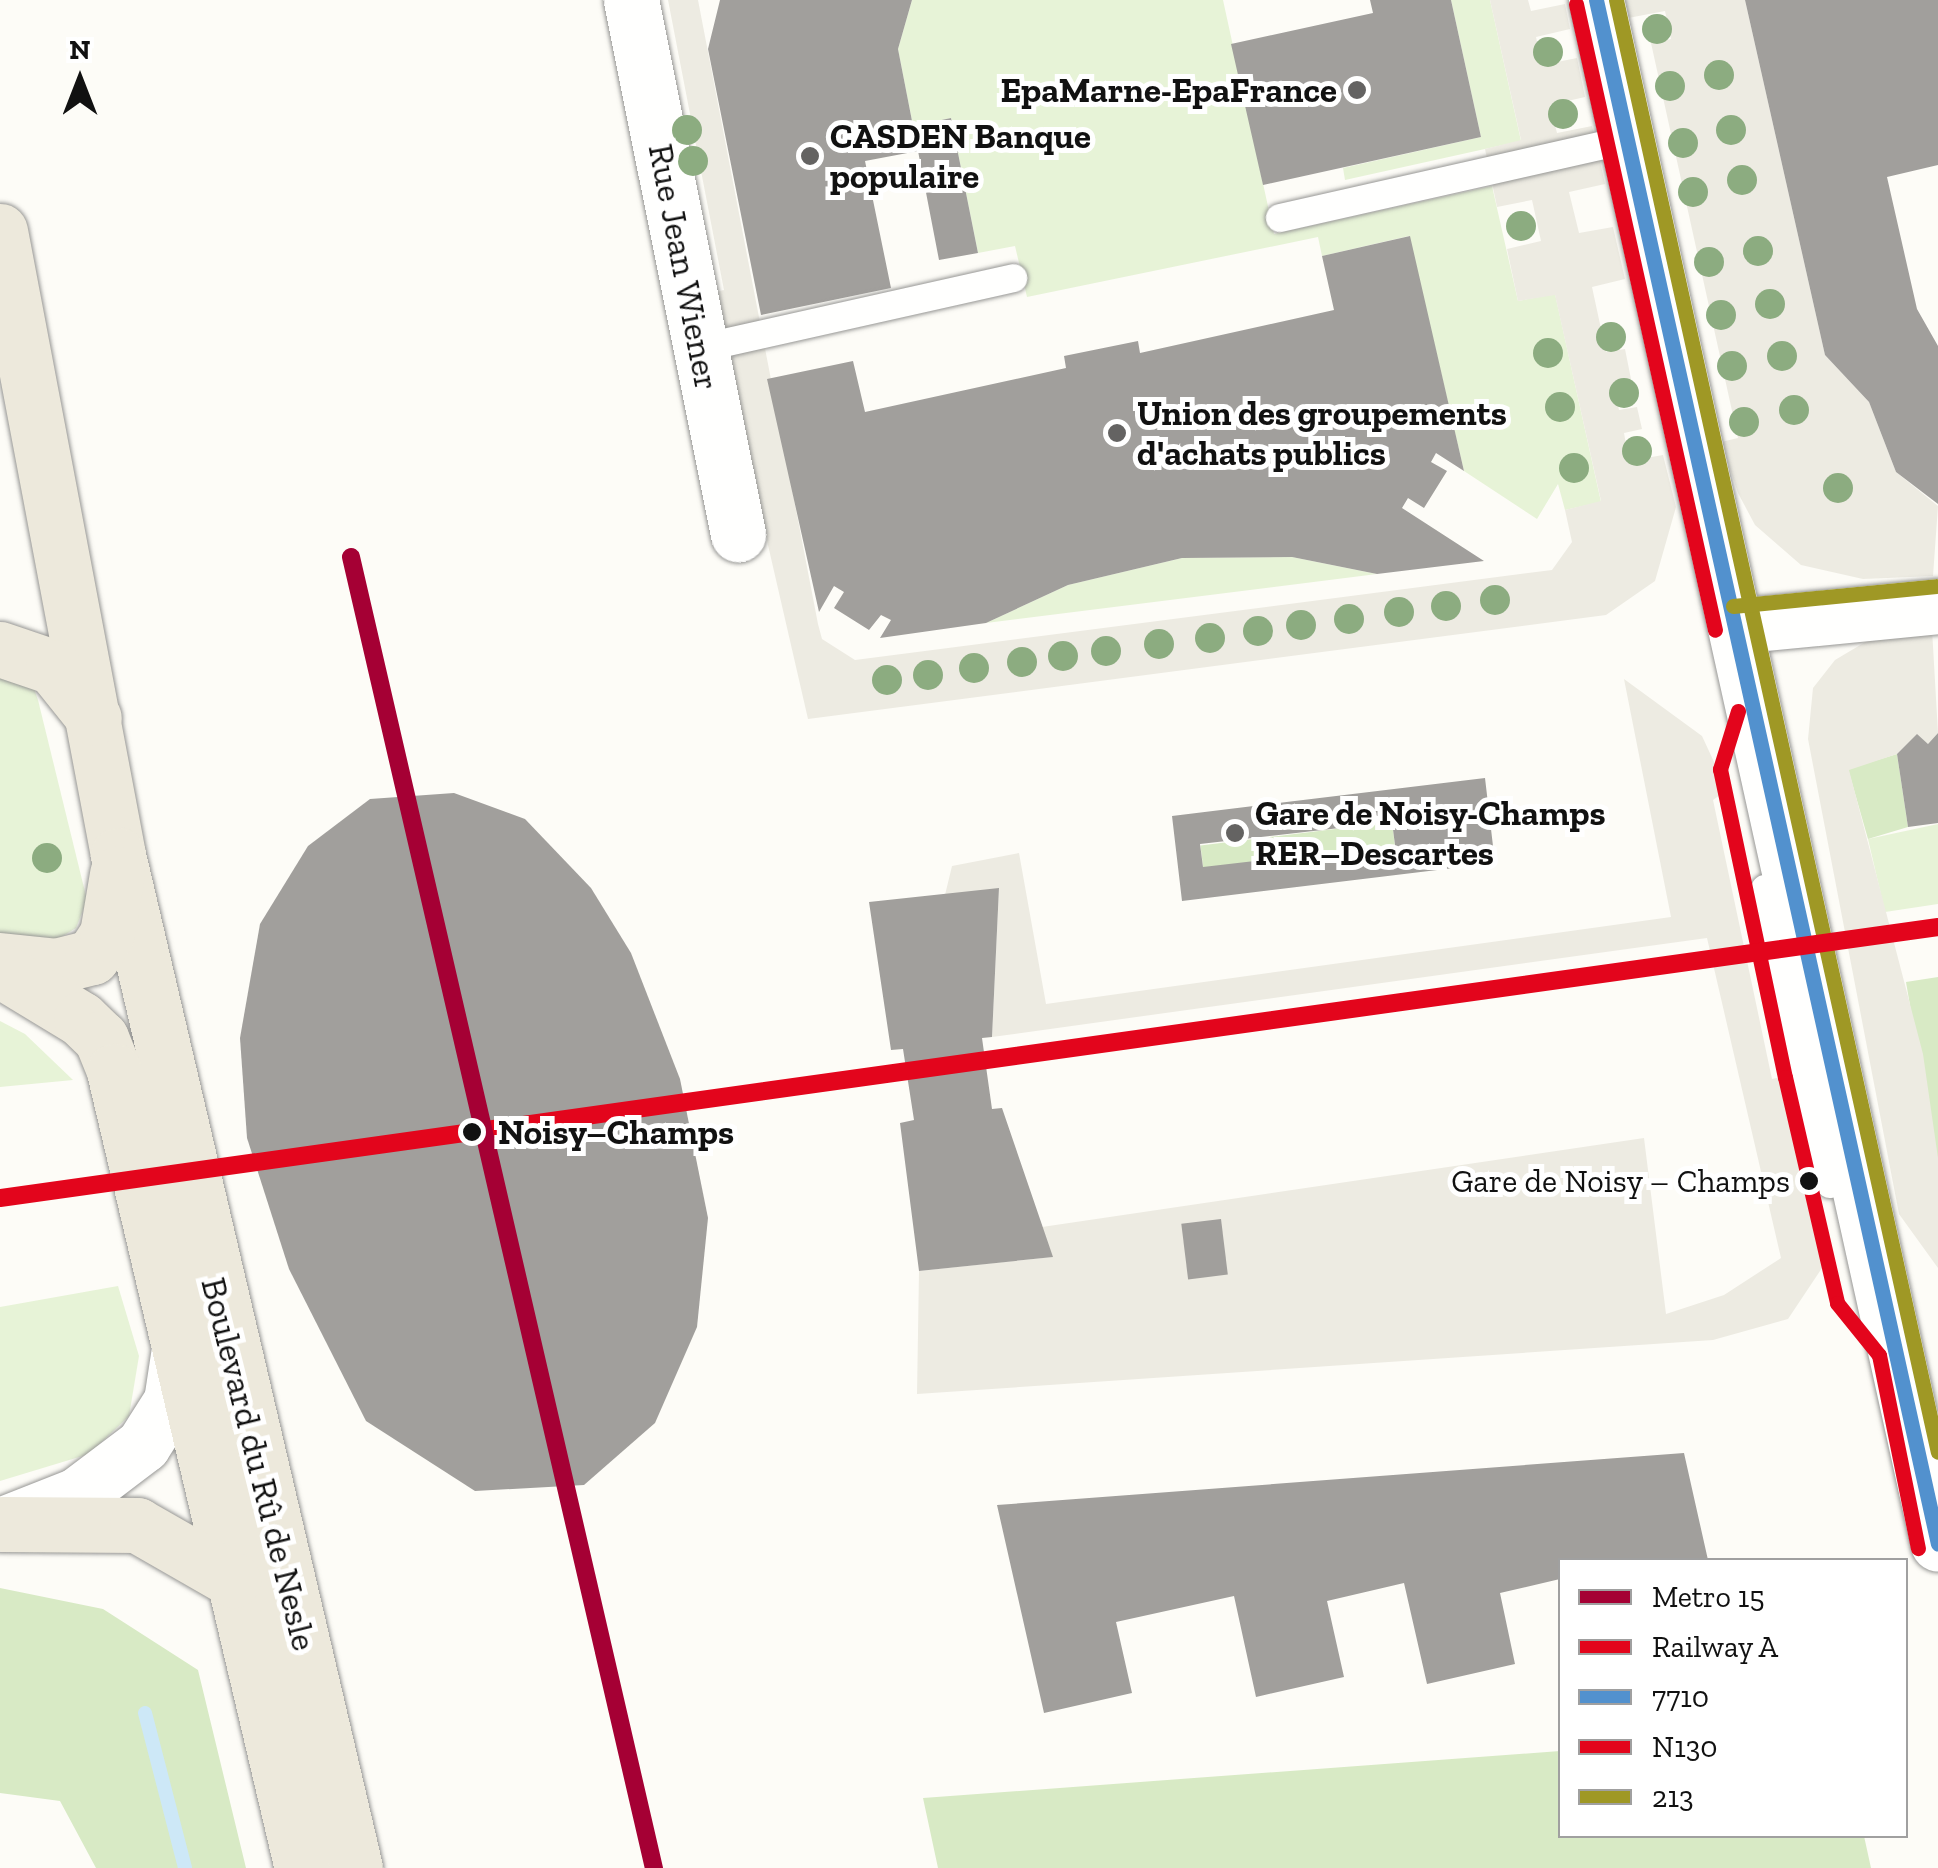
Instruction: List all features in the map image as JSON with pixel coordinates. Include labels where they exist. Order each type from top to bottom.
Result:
[{"type":"main road","points":[[0,231],[80,637],[118,855],[107,934],[92,957],[56,966],[0,960]]},
{"type":"main road","points":[[0,648],[53,667],[94,718]]},
{"type":"main road","name":"Boulevard du Rû de Nesle","points":[[118,855],[140,1066],[189,1317],[354,1868]]},
{"type":"main road","points":[[0,970],[81,1020],[140,1066]]},
{"type":"main road","points":[[189,1317],[233,1580],[302,1868]]},
{"type":"main road","points":[[2,1524],[138,1525],[233,1580]]},
{"type":"street","name":"Rue Jean Wiener","points":[[631,0],[738,534]]},
{"type":"street","points":[[1596,0],[1757,718],[1773,852],[1822,1071],[1918,1345],[1938,1544]]},
{"type":"street","points":[[1734,626],[1938,606]]},
{"type":"street","points":[[2,1524],[77,1495],[142,1445],[171,1400],[189,1317]]},
{"type":"lane","points":[[1280,218],[1626,140]]},
{"type":"lane","points":[[701,348],[1013,278]]},
{"type":"green space","points":[[912,0],[1223,0],[1274,234],[1492,186],[1518,301],[1555,294],[1601,502],[1565,510],[1558,484],[1537,519],[1464,471],[1409,236],[1322,256],[1318,237],[1027,297],[1015,246],[978,253],[951,118],[913,126],[898,49]]},
{"type":"green space","points":[[1451,0],[1490,0],[1521,141],[1345,180],[1343,168],[1481,137]]},
{"type":"green space","points":[[1292,557],[1377,574],[986,623],[1068,585],[1182,558]]},
{"type":"green space","points":[[0,667],[33,686],[87,900],[76,928],[48,945],[0,942]]},
{"type":"green space","points":[[1897,754],[1908,827],[1868,839],[1848,769]]},
{"type":"green space","points":[[1392,822],[1395,845],[1203,868],[1200,846]]},
{"type":"green space","points":[[1938,824],[1938,904],[1885,912],[1868,839]]},
{"type":"green space","points":[[1938,977],[1938,1158],[1936,1158],[1906,982]]},
{"type":"green space","points":[[0,1021],[25,1034],[73,1080],[0,1087]]},
{"type":"green space","points":[[118,1286],[139,1356],[129,1416],[89,1454],[0,1481],[0,1307]]},
{"type":"green space","points":[[0,1588],[103,1609],[198,1670],[246,1868],[96,1868],[60,1801],[0,1793]]},
{"type":"green space","points":[[1558,1751],[1558,1838],[1864,1838],[1871,1868],[938,1868],[923,1798]]},
{"type":"shaded area","points":[[668,0],[698,0],[818,624],[822,639],[855,660],[1552,570],[1572,542],[1565,510],[1601,501],[1555,295],[1518,301],[1507,249],[1541,241],[1532,200],[1497,207],[1485,149],[1521,140],[1490,0],[1528,0],[1531,11],[1565,4],[1570,29],[1536,37],[1542,65],[1577,58],[1585,97],[1550,105],[1557,133],[1592,126],[1605,184],[1569,192],[1579,233],[1613,227],[1625,279],[1592,287],[1606,352],[1625,349],[1631,379],[1613,383],[1619,410],[1637,407],[1642,429],[1624,433],[1629,461],[1663,455],[1676,507],[1655,581],[1606,615],[808,719],[710,293],[724,290]]},
{"type":"shaded area","points":[[1624,0],[1745,0],[1825,355],[1869,402],[1896,472],[1938,506],[1933,576],[1863,579],[1801,565],[1755,525],[1738,493],[1721,442],[1738,438],[1651,43],[1671,39],[1665,11],[1628,18]]},
{"type":"shaded area","points":[[1932,629],[1938,733],[1928,744],[1917,735],[1897,754],[1849,770],[1923,1054],[1938,1158],[1938,1268],[1899,1214],[1808,739],[1813,688],[1835,660],[1882,632]]},
{"type":"shaded area","points":[[1624,679],[1702,736],[1727,790],[1713,800],[1772,1079],[1791,1075],[1828,1259],[1788,1319],[1713,1340],[917,1394],[919,1271],[1052,1257],[1042,1227],[1644,1138],[1666,1314],[1724,1295],[1781,1258],[1707,938],[992,1037],[999,889],[945,895],[952,866],[1019,853],[1046,1004],[1671,917]]},
{"type":"building","name":"CASDEN Banque populaire","points":[[720,0],[912,0],[898,49],[913,126],[951,118],[978,253],[939,260],[918,151],[865,161],[891,288],[761,315],[708,49]]},
{"type":"building","name":"EpaMarne-EpaFrance","points":[[1370,0],[1451,0],[1481,137],[1263,185],[1231,44],[1373,13]]},
{"type":"building","points":[[1745,0],[1938,0],[1938,165],[1887,177],[1917,309],[1938,346],[1938,504],[1896,472],[1869,402],[1825,355]]},
{"type":"building","name":"Union des groupements d'achats publics","points":[[1410,236],[1464,471],[1436,453],[1431,462],[1447,471],[1424,508],[1408,498],[1402,508],[1484,561],[1377,574],[1292,557],[1182,558],[1068,585],[986,623],[880,638],[891,620],[881,615],[869,630],[834,608],[844,592],[834,586],[819,612],[767,379],[853,361],[865,412],[1066,368],[1064,356],[1138,341],[1140,353],[1334,310],[1322,256]]},
{"type":"building","points":[[1938,733],[1938,823],[1908,827],[1897,754],[1917,734],[1928,744]]},
{"type":"building","name":"Gare de Noisy-Champs RER–Descartes","points":[[1485,778],[1495,863],[1182,901],[1172,816]],"holes":[[[1392,822],[1395,845],[1203,867],[1200,844]]]},
{"type":"building","points":[[454,793],[525,819],[591,888],[631,953],[680,1079],[708,1218],[697,1327],[655,1423],[584,1485],[475,1491],[366,1421],[289,1269],[247,1138],[240,1038],[260,924],[308,846],[370,799]]},
{"type":"building","points":[[999,888],[992,1037],[982,1038],[992,1109],[1002,1108],[1053,1257],[919,1271],[900,1123],[914,1120],[903,1049],[891,1050],[869,902]]},
{"type":"building","points":[[1221,1219],[1228,1275],[1188,1279],[1181,1224]]},
{"type":"building","points":[[1684,1453],[1708,1558],[1558,1558],[1558,1579],[1500,1593],[1515,1664],[1427,1684],[1404,1583],[1327,1601],[1344,1677],[1256,1697],[1234,1596],[1116,1622],[1132,1693],[1044,1713],[997,1505]]},
{"type":"waterway","points":[[145,1713],[185,1868]]},
{"type":"metro line","name":"15","points":[[351,557],[654,1868]]},
{"type":"rail line","name":"A","points":[[0,1198],[1938,927]]},
{"type":"transit line","name":"7710","points":[[1596,0],[1938,1544]]},
{"type":"transit line","name":"213","points":[[1616,0],[1938,1452]]},
{"type":"transit line","name":"N130","points":[[1576,4],[1715,630]]},
{"type":"transit line","name":"213","points":[[1733,606],[1936,586]]},
{"type":"transit line","name":"N130","points":[[1738,711],[1720,769],[1785,1077],[1837,1303],[1879,1355],[1918,1548]]},
{"type":"place","name":"EpaMarne-EpaFrance","points":[[1357,90]]},
{"type":"place","name":"CASDEN Banque populaire","points":[[810,156]]},
{"type":"place","name":"Union des groupements d'achats publics","points":[[1117,433]]},
{"type":"place","name":"Gare de Noisy-Champs RER–Descartes","points":[[1235,833]]},
{"type":"place","name":"Noisy–Champs","points":[[472,1132]]},
{"type":"place","name":"Gare de Noisy – Champs","points":[[1809,1181]]}]
